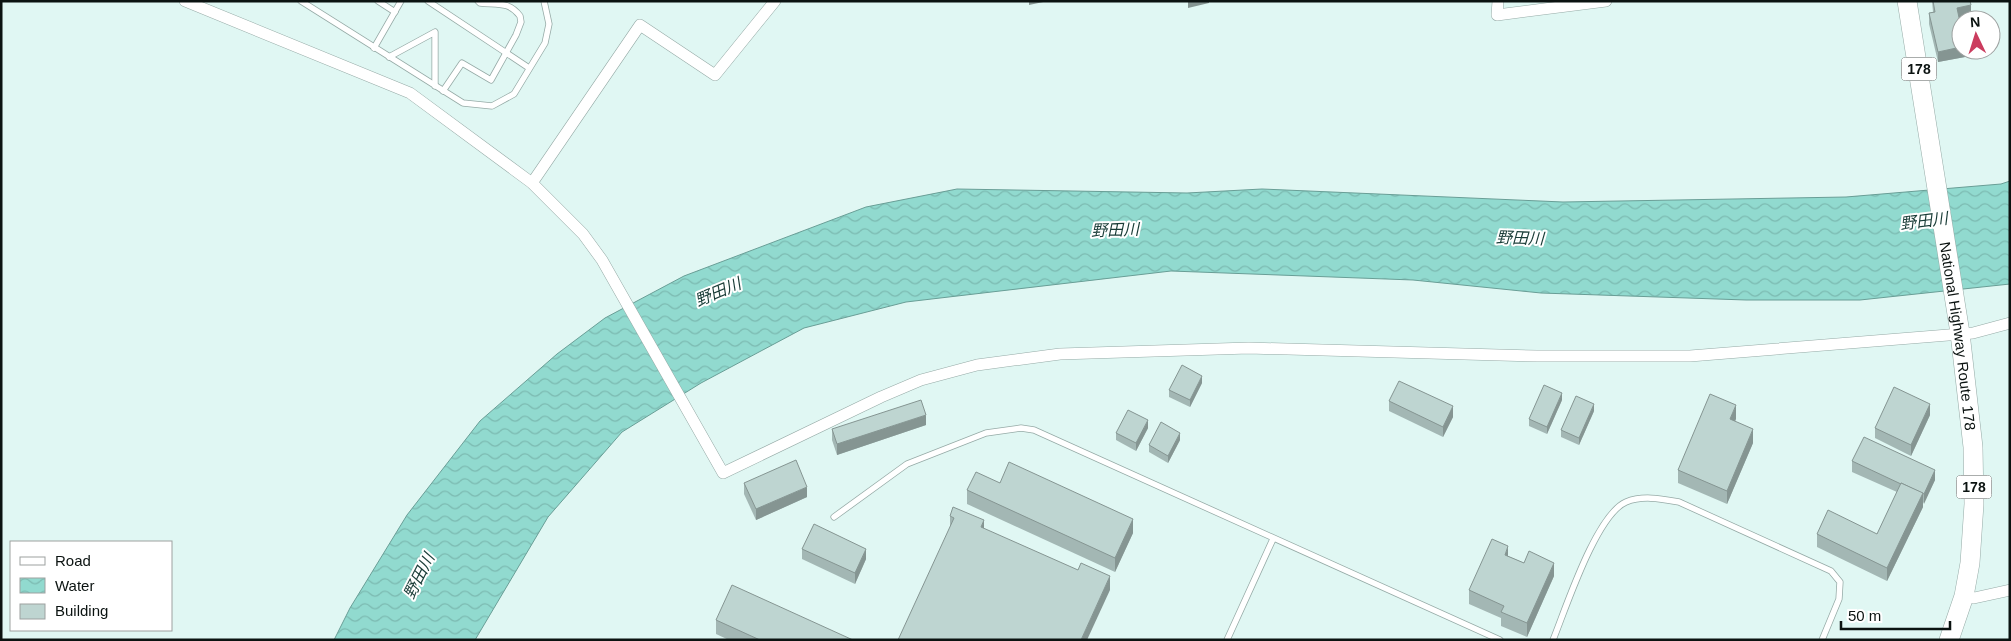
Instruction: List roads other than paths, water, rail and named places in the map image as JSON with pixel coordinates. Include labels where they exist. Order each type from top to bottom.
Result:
[{"type":"highway","name":"National Highway Route 178","points":[[1907,1],[1960,333],[1973,447],[1974,504],[1970,563],[1964,596],[1949,640]]},
{"type":"street","points":[[185,1],[410,93],[532,183],[583,234],[602,260],[723,473],[881,396],[920,380],[977,365],[1060,354],[1249,348],[1537,356],[1690,356],[1973,333],[2010,324]]},
{"type":"street","points":[[532,183],[640,25],[714,75],[775,1]]},
{"type":"street","points":[[1498,1],[1497,15],[1606,1]]},
{"type":"street","points":[[1964,596],[1974,598],[2010,590]]},
{"type":"lane","points":[[301,1],[463,103],[492,106],[514,94],[545,43],[549,24],[544,1]]},
{"type":"lane","points":[[378,1],[395,12]]},
{"type":"lane","points":[[374,48],[401,1]]},
{"type":"lane","points":[[443,91],[462,63],[491,80],[507,54],[519,29],[520,16],[510,6],[500,3],[480,4],[478,1]]},
{"type":"lane","points":[[430,2],[529,68]]},
{"type":"lane","points":[[389,57],[435,32],[435,86]]},
{"type":"lane","points":[[834,517],[907,464],[986,433],[1021,428],[1034,430],[1500,640]]},
{"type":"lane","points":[[1553,640],[1596,538],[1612,511],[1626,502],[1639,498],[1659,498],[1679,502],[1831,571],[1840,582],[1840,599],[1822,640]]},
{"type":"lane","points":[[1227,640],[1273,539]]},
{"type":"water","name":"野田川","points":[[2010,181],[2010,284],[1860,300],[1746,300],[1541,293],[1413,280],[1171,271],[906,302],[804,328],[701,383],[622,432],[548,517],[475,640],[334,640],[350,608],[407,515],[480,421],[557,354],[605,318],[684,276],[866,207],[957,189],[1187,193],[1262,189],[1563,202],[1846,197],[2001,184]]}]
